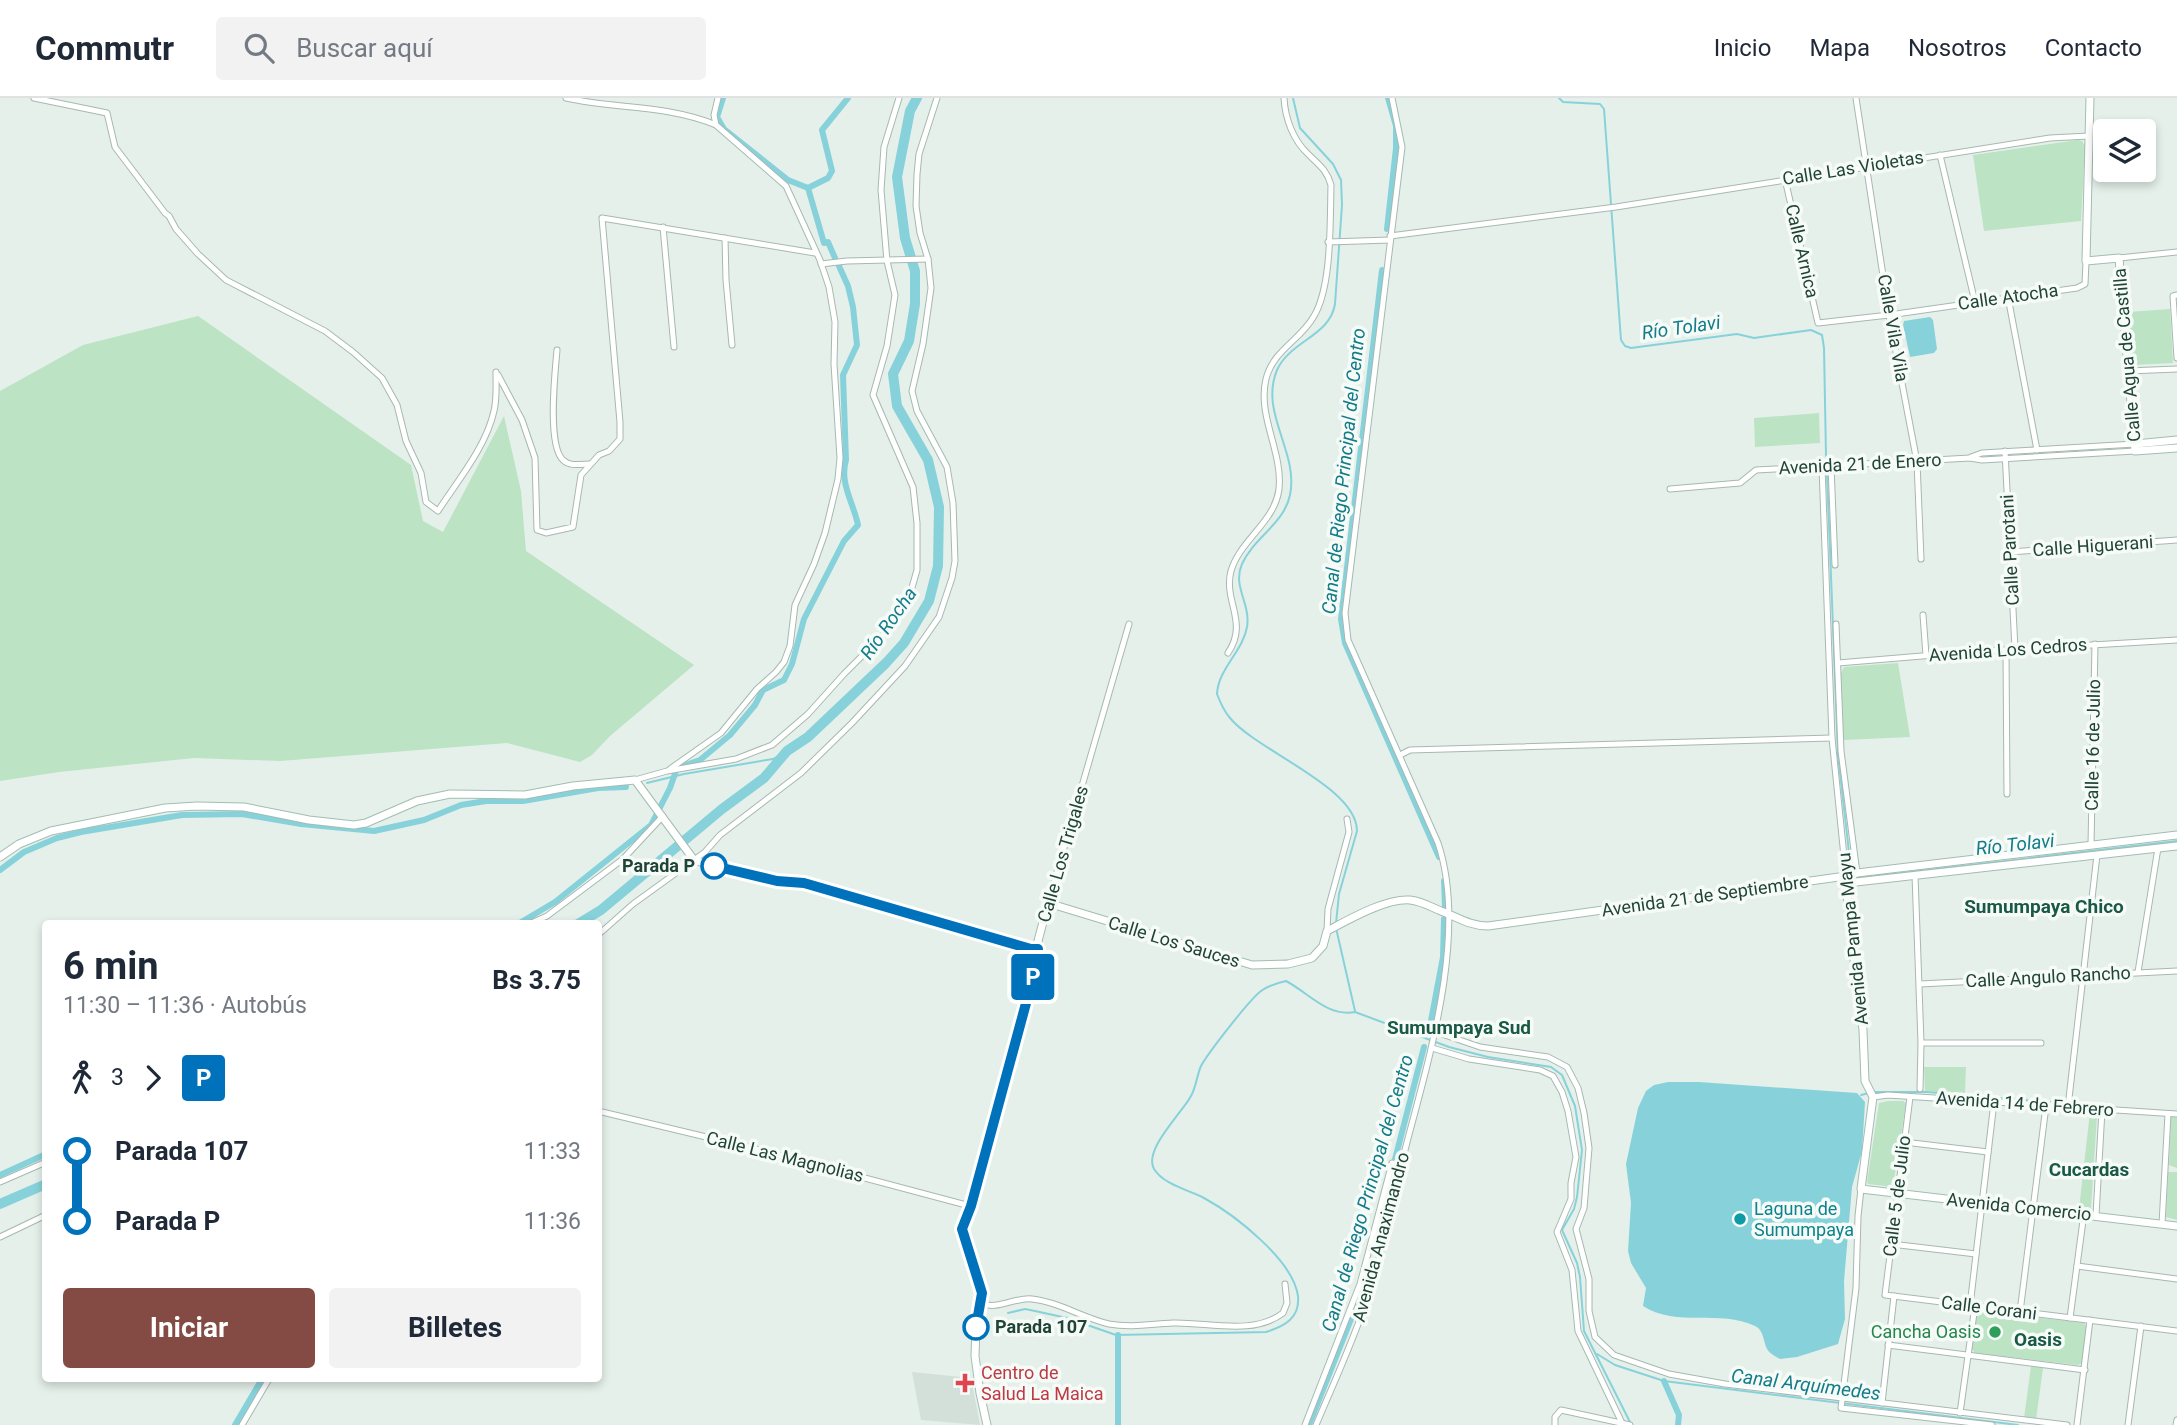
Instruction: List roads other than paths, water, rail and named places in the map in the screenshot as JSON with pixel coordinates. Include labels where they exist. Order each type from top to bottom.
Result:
[{"type":"street","points":[[34,98],[71,102],[107,113],[115,147],[177,229],[226,280],[325,331],[354,352],[382,378],[397,405],[406,441],[421,473],[426,502],[438,510],[466,469],[489,427],[495,409],[496,372],[522,420],[535,458],[537,530],[546,533],[573,527],[581,475],[620,439],[602,218],[816,253]]},
{"type":"street","points":[[566,98],[630,109],[674,112],[716,125],[786,186],[821,264],[829,287],[835,322],[834,364],[840,446],[838,479],[825,533],[795,605],[790,646],[784,662],[757,689],[721,733],[667,771]]},
{"type":"street","points":[[716,125],[714,115],[718,98]]},
{"type":"street","points":[[0,857],[19,844],[51,831],[165,808],[244,807],[354,825],[366,823],[416,801],[450,794],[525,794],[635,779],[736,759],[772,745],[808,715],[889,629],[904,607],[917,570],[917,523],[913,487],[873,395],[887,346],[895,295],[881,190],[882,156],[899,98]]},
{"type":"street","points":[[602,931],[633,904],[693,858],[705,852],[720,835],[801,773],[843,733],[905,666],[939,617],[955,561],[953,503],[947,467],[917,411],[912,391],[930,301],[916,206],[917,174],[919,154],[937,98]]},
{"type":"street","points":[[1228,653],[1238,632],[1230,583],[1231,572],[1245,544],[1276,503],[1279,487],[1264,405],[1266,376],[1280,351],[1303,330],[1315,314],[1322,293],[1331,242],[1329,178],[1323,167],[1300,144],[1288,122],[1284,98]]},
{"type":"street","name":"Avenida Anaximandro","points":[[1317,1425],[1369,1293],[1436,1033],[1449,914],[1446,866],[1348,640],[1345,613],[1402,147],[1392,98]]},
{"type":"street","name":"Calle Vila Vila","points":[[1856,98],[1889,315],[1916,462],[1921,559]]},
{"type":"street","points":[[2090,98],[2086,261],[2177,252]]},
{"type":"street","name":"Calle Las Violetas","points":[[1331,242],[1390,238],[1614,207],[2050,138],[2089,136]]},
{"type":"street","points":[[1940,155],[1975,302]]},
{"type":"street","name":"Calle Arnica","points":[[1785,179],[1818,323]]},
{"type":"street","points":[[663,227],[674,348]]},
{"type":"street","points":[[725,238],[732,345]]},
{"type":"street","name":"Calle Agua de Castilla","points":[[2119,258],[2135,447]]},
{"type":"street","points":[[821,264],[925,260]]},
{"type":"street","name":"Calle Atocha","points":[[1818,323],[2077,288],[2085,284],[2086,261]]},
{"type":"street","points":[[2175,296],[2177,358]]},
{"type":"street","points":[[2008,297],[2038,457]]},
{"type":"street","points":[[556,350],[554,431],[561,458],[567,463],[591,464]]},
{"type":"street","points":[[2128,372],[2177,369]]},
{"type":"street","name":"Avenida 21 de Enero","points":[[1670,489],[1740,483],[1756,470],[1970,458],[1982,460],[2038,457],[2177,440]]},
{"type":"street","name":"Avenida 21 de Enero","points":[[1970,458],[1982,453],[2037,449],[2177,448]]},
{"type":"street","name":"Calle Parotani","points":[[2005,451],[2015,649]]},
{"type":"street","points":[[1831,466],[1835,565]]},
{"type":"street","name":"Avenida Pampa Mayu","points":[[1822,467],[1832,738],[1866,1081],[1873,1097],[1858,1216],[1856,1288],[1842,1402]]},
{"type":"street","name":"Calle Higuerani","points":[[2010,552],[2177,540]]},
{"type":"street","points":[[1923,615],[1926,655]]},
{"type":"street","name":"Calle Los Trigales","points":[[987,1425],[977,1373],[976,1327],[982,1293],[962,1229],[971,1206],[1038,959],[1048,903],[1129,624]]},
{"type":"street","name":"Avenida Pampa Mayu","points":[[1836,624],[1841,751],[1857,873]]},
{"type":"street","name":"Avenida Los Cedros","points":[[1838,663],[2177,640]]},
{"type":"street","name":"Calle 16 de Julio","points":[[2091,845],[2095,644]]},
{"type":"street","points":[[2006,650],[2007,794]]},
{"type":"street","points":[[1400,755],[1410,750],[1832,738]]},
{"type":"street","points":[[635,779],[693,858],[733,872],[777,881],[804,883],[976,934],[1038,949]]},
{"type":"street","points":[[538,920],[623,859],[665,818]]},
{"type":"street","points":[[1332,929],[1328,909],[1349,832],[1347,819]]},
{"type":"street","name":"Avenida 21 de Septiembre","points":[[1847,880],[1857,873],[2177,835]]},
{"type":"street","name":"Avenida 21 de Septiembre","points":[[1332,929],[1390,903],[1406,900],[1419,902],[1475,926],[1488,926],[1847,880],[1915,876],[2177,846]]},
{"type":"street","points":[[2138,972],[2158,848]]},
{"type":"street","points":[[2069,1104],[2096,855]]},
{"type":"street","points":[[1915,876],[1922,1043],[1920,1089]]},
{"type":"street","name":"Calle Los Sauces","points":[[1048,903],[1252,965],[1306,961],[1318,953],[1332,929]]},
{"type":"street","name":"Calle Angulo Rancho","points":[[1920,984],[2177,971]]},
{"type":"street","points":[[1436,1033],[1480,1047],[1548,1057],[1567,1067],[1578,1088],[1589,1148],[1584,1208],[1576,1229],[1589,1279],[1589,1311],[1595,1337],[1614,1355],[1669,1374],[1992,1425]]},
{"type":"street","points":[[1922,1043],[2041,1043]]},
{"type":"street","points":[[1432,1045],[1469,1059],[1548,1073],[1557,1081],[1569,1111],[1576,1157],[1571,1199],[1557,1232],[1572,1270],[1578,1331],[1626,1424]]},
{"type":"street","name":"Avenida 14 de Febrero","points":[[1873,1097],[1888,1095],[2046,1106],[2069,1104],[2102,1110],[2177,1114]]},
{"type":"street","name":"Calle 5 de Julio","points":[[1885,1295],[1910,1097]]},
{"type":"street","points":[[1960,1413],[1994,1102]]},
{"type":"street","points":[[2020,1312],[2046,1106]]},
{"type":"street","points":[[2096,1215],[2102,1110]]},
{"type":"street","name":"Calle Las Magnolias","points":[[602,1112],[756,1149],[971,1206]]},
{"type":"street","points":[[2162,1224],[2168,1114]]},
{"type":"street","points":[[1904,1142],[1989,1152]]},
{"type":"street","name":"Avenida Anaximandro","points":[[1305,1425],[1357,1293],[1392,1163]]},
{"type":"street","points":[[0,1182],[42,1164]]},
{"type":"street","name":"Avenida Comercio","points":[[1861,1189],[2177,1226]]},
{"type":"street","points":[[2070,1318],[2084,1213]]},
{"type":"street","points":[[0,1237],[42,1217]]},
{"type":"street","points":[[1891,1244],[1976,1254]]},
{"type":"street","points":[[2077,1266],[2177,1279]]},
{"type":"street","points":[[981,1303],[990,1307],[1023,1299],[1037,1300],[1080,1312],[1102,1322],[1130,1327],[1171,1323],[1237,1326],[1269,1321],[1283,1313],[1287,1303],[1285,1284]]},
{"type":"street","name":"Calle Corani","points":[[1885,1295],[2177,1331]]},
{"type":"street","points":[[1882,1403],[1895,1296]]},
{"type":"street","points":[[2077,1425],[2090,1320]]},
{"type":"street","points":[[2128,1425],[2141,1326]]},
{"type":"street","points":[[1888,1345],[2084,1370]]},
{"type":"street","points":[[242,1425],[267,1382]]},
{"type":"street","points":[[1842,1402],[1882,1403],[2067,1425]]},
{"type":"street","points":[[1555,1425],[1555,1418],[1561,1410],[1626,1424]]},
{"type":"water","points":[[1930,317],[1933,320],[1937,349],[1934,353],[1910,357],[1904,321]]},
{"type":"water","name":"Laguna de Sumumpaya","points":[[1668,1082],[1857,1093],[1865,1102],[1862,1151],[1852,1187],[1844,1281],[1845,1319],[1838,1344],[1797,1357],[1780,1359],[1768,1351],[1762,1333],[1755,1326],[1728,1319],[1670,1316],[1643,1306],[1646,1288],[1631,1263],[1628,1251],[1631,1203],[1626,1164],[1638,1108],[1646,1091],[1654,1085]]},
{"type":"waterway","points":[[723,98],[717,117],[724,129],[788,180],[808,188]]},
{"type":"waterway","points":[[835,258],[828,242],[824,243],[808,188],[828,178],[832,171],[822,130],[848,98]]},
{"type":"waterway","name":"Río Rocha","points":[[585,920],[601,910],[722,809],[764,778],[787,751],[808,737],[886,663],[904,643],[929,601],[938,566],[939,507],[928,460],[897,406],[893,374],[909,341],[915,304],[915,271],[905,238],[897,177],[910,111],[917,98]]},
{"type":"waterway","points":[[1293,98],[1300,128],[1333,164],[1341,180],[1342,205],[1335,304],[1326,324],[1291,352],[1277,370],[1273,402],[1289,463],[1290,495],[1282,514],[1247,554],[1242,564],[1239,580],[1248,619],[1247,627],[1241,644],[1222,676],[1217,694],[1228,715],[1243,731],[1324,785],[1341,799],[1353,815],[1357,831],[1339,894],[1336,923]]},
{"type":"waterway","name":"Canal de Riego Principal del Centro","points":[[1387,229],[1396,148],[1396,126],[1388,98]]},
{"type":"waterway","name":"Río Tolavi","points":[[1559,98],[1563,102],[1600,104],[1604,109],[1621,340],[1625,346],[1631,348],[1737,334],[1754,338],[1811,330],[1822,335],[1826,456]]},
{"type":"waterway","points":[[525,920],[555,902],[651,825],[677,768],[700,760],[730,735],[755,705],[763,690],[784,680],[792,664],[804,619],[844,541],[858,525],[844,477],[846,460],[843,375],[857,345],[853,307],[839,266]]},
{"type":"waterway","name":"Canal de Riego Principal del Centro","points":[[1382,270],[1341,619],[1345,643],[1439,857]]},
{"type":"waterway","name":"Río Tolavi","points":[[1827,474],[1838,755],[1851,870]]},
{"type":"waterway","points":[[647,783],[773,759],[787,751]]},
{"type":"waterway","points":[[0,870],[24,852],[57,838],[182,815],[242,814],[301,824],[374,831],[424,820],[461,805],[486,801],[523,801],[598,788],[626,787]]},
{"type":"waterway","name":"Río Tolavi","points":[[1856,875],[1859,878],[2177,841]]},
{"type":"waterway","name":"Canal de Riego Principal del Centro","points":[[1444,881],[1445,907]]},
{"type":"waterway","name":"Canal de Riego Principal del Centro","points":[[1430,1026],[1443,957],[1444,919]]},
{"type":"waterway","points":[[1336,928],[1355,1011]]},
{"type":"waterway","points":[[1008,1313],[1025,1309],[1035,1311],[1067,1318],[1116,1335],[1266,1332],[1290,1320],[1297,1310],[1298,1296],[1294,1282],[1274,1254],[1246,1227],[1217,1206],[1158,1175],[1152,1161],[1158,1142],[1191,1096],[1201,1066],[1212,1050],[1261,991],[1286,981],[1327,1008],[1345,1013],[1355,1012],[1449,1047],[1488,1057],[1551,1067],[1562,1075],[1575,1106],[1582,1150],[1577,1197],[1574,1209],[1562,1230],[1577,1263],[1584,1331],[1631,1424]]},
{"type":"waterway","name":"Canal de Riego Principal del Centro","points":[[1393,1167],[1424,1047]]},
{"type":"waterway","points":[[1875,1092],[1927,1092],[2086,1105]]},
{"type":"waterway","points":[[1861,1095],[1869,1093]]},
{"type":"waterway","points":[[0,1175],[42,1156]]},
{"type":"waterway","name":"Río Rocha","points":[[0,1204],[42,1186]]},
{"type":"waterway","name":"Canal de Riego Principal del Centro","points":[[1309,1425],[1355,1309],[1361,1286]]},
{"type":"waterway","points":[[1118,1335],[1118,1425]]},
{"type":"waterway","name":"Canal Arquímedes","points":[[1597,1354],[1615,1365],[1664,1381],[2018,1425]]},
{"type":"waterway","points":[[1664,1381],[1679,1415],[1678,1425]]},
{"type":"waterway","points":[[235,1425],[260,1382]]},
{"type":"place","name":"Parada P","points":[[714,866]]},
{"type":"place","name":"Laguna de Sumumpaya","points":[[1740,1219]]},
{"type":"place","name":"Parada 107","points":[[976,1327]]},
{"type":"place","name":"Cancha Oasis","points":[[1995,1332]]},
{"type":"place","name":"Centro de Salud La Maica","points":[[965,1383]]},
{"type":"district","name":"Sumumpaya Chico","points":[[2044,906]]},
{"type":"district","name":"Sumumpaya Sud","points":[[1459,1027]]},
{"type":"district","name":"Cucardas","points":[[2089,1169]]},
{"type":"district","name":"Oasis","points":[[2038,1339]]}]
